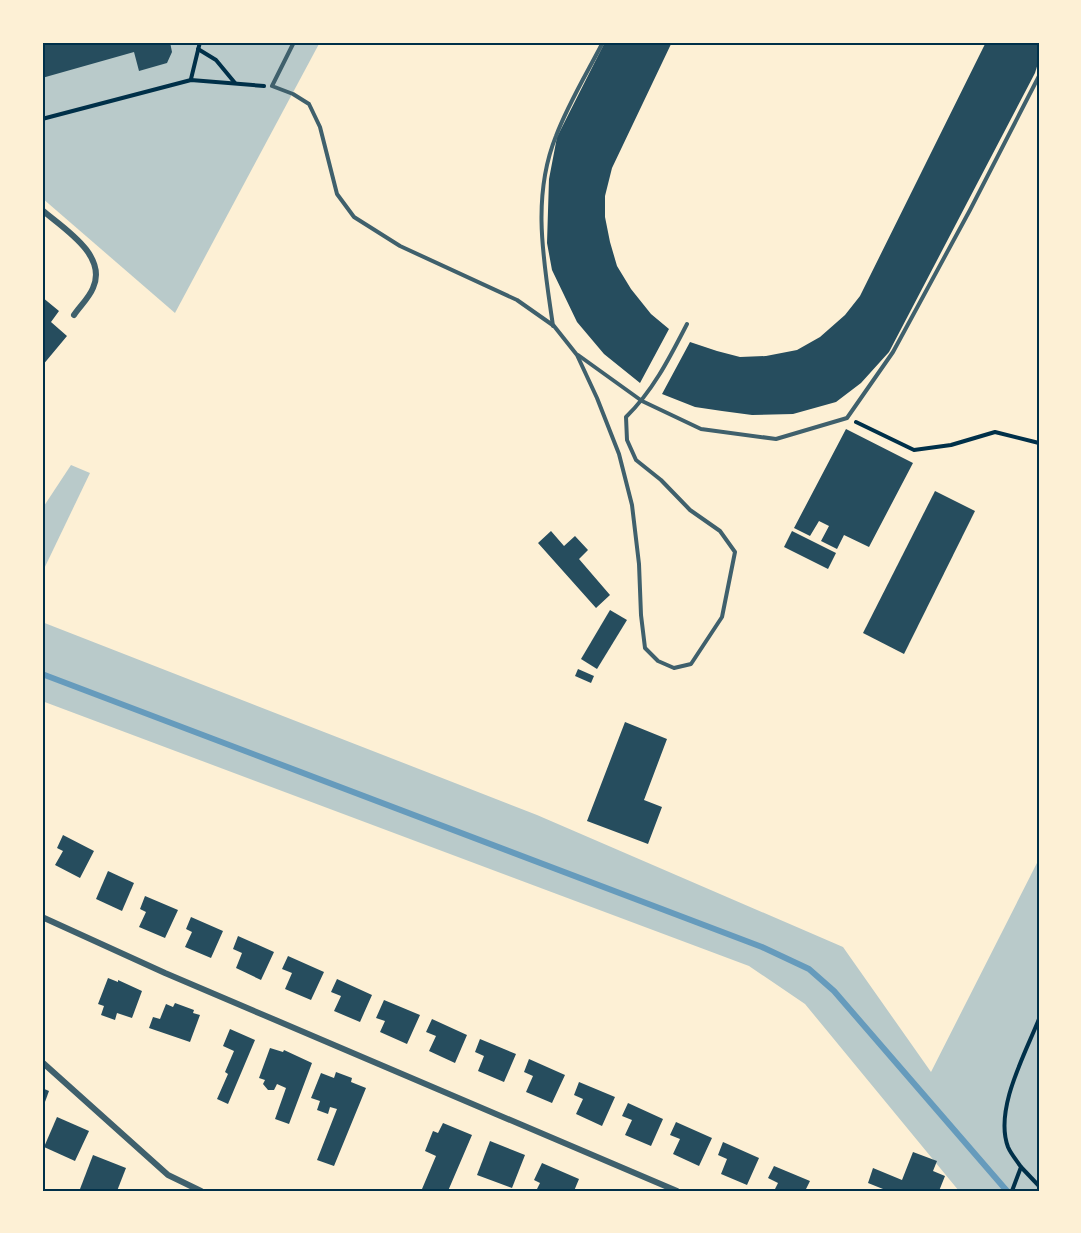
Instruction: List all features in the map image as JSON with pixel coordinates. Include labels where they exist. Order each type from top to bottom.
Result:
[{"type":"street","points":[[42,210],[85,247],[96,266],[94,286],[74,315]]},
{"type":"street","points":[[42,917],[165,973],[677,1191]]},
{"type":"street","points":[[42,1062],[168,1175],[201,1191]]},
{"type":"lane","points":[[294,42],[272,86],[293,94],[309,104],[320,127],[337,194],[354,217],[399,246],[517,300],[554,326],[577,355],[620,454],[632,505],[645,648],[658,661],[674,668],[691,664],[722,617],[735,552],[720,531],[690,510],[661,480],[636,460],[627,440],[626,417],[642,401],[665,366],[687,324]]},
{"type":"lane","points":[[554,326],[540,216],[544,178],[555,137],[603,42]]},
{"type":"lane","points":[[577,355],[642,401],[700,429],[776,439],[847,418],[893,352],[1039,76]]},
{"type":"path","points":[[191,80],[200,42]]},
{"type":"path","points":[[198,49],[216,60],[236,83]]},
{"type":"path","points":[[42,119],[191,80],[272,86]]},
{"type":"path","points":[[847,418],[914,450],[951,445],[995,432],[1039,443]]},
{"type":"path","points":[[1039,1019],[1009,1095],[1004,1128],[1008,1148],[1021,1167],[1039,1186]]},
{"type":"path","points":[[1012,1191],[1021,1167]]},
{"type":"shaded area","points":[[42,42],[320,42],[175,313],[42,198]]},
{"type":"shaded area","points":[[71,465],[90,473],[42,573],[42,509]]},
{"type":"shaded area","points":[[42,622],[537,815],[843,947],[931,1072],[1039,859],[1039,1191],[959,1191],[805,1004],[749,966],[42,701]]},
{"type":"building","points":[[42,42],[170,42],[172,52],[167,63],[139,71],[134,52],[42,78]]},
{"type":"building","points":[[605,42],[672,42],[612,168],[605,196],[605,217],[617,266],[631,289],[651,314],[669,329],[640,383],[604,354],[577,322],[552,270],[547,243],[549,179],[557,137]]},
{"type":"building","points":[[986,42],[1039,42],[1039,60],[1035,73],[889,352],[861,383],[836,402],[793,414],[752,415],[695,407],[662,394],[690,342],[740,357],[766,356],[797,350],[820,337],[845,315],[860,296]]},
{"type":"building","points":[[42,297],[59,311],[51,322],[67,336],[42,366]]},
{"type":"building","points":[[846,429],[913,463],[869,547],[844,535],[837,549],[821,541],[829,526],[819,521],[810,536],[794,528]]},
{"type":"building","points":[[935,491],[975,511],[904,654],[863,633]]},
{"type":"building","points":[[551,531],[564,546],[575,536],[588,550],[579,559],[610,595],[596,608],[538,543]]},
{"type":"building","points":[[792,531],[836,553],[828,569],[784,547]]},
{"type":"building","points":[[610,610],[627,620],[597,669],[581,659]]},
{"type":"building","points":[[578,669],[594,676],[591,683],[575,676]]},
{"type":"building","points":[[625,722],[667,739],[644,800],[662,807],[648,844],[587,821]]},
{"type":"building","points":[[63,835],[94,851],[80,878],[55,865],[63,851],[57,848]]},
{"type":"building","points":[[108,871],[134,883],[122,911],[96,899]]},
{"type":"building","points":[[145,896],[178,910],[165,938],[139,927],[146,912],[140,909]]},
{"type":"building","points":[[191,917],[223,931],[211,958],[185,947],[192,932],[186,929]]},
{"type":"building","points":[[238,936],[274,952],[261,980],[236,968],[242,953],[233,949]]},
{"type":"building","points":[[288,956],[324,972],[311,1000],[285,989],[292,973],[282,969]]},
{"type":"building","points":[[108,978],[142,991],[132,1018],[117,1013],[115,1020],[101,1015],[104,1006],[98,1004]]},
{"type":"building","points":[[337,979],[372,995],[360,1022],[334,1011],[341,996],[331,992]]},
{"type":"building","points":[[384,1000],[420,1015],[407,1044],[380,1032],[385,1021],[376,1018]]},
{"type":"building","points":[[175,1003],[194,1010],[193,1013],[200,1015],[190,1042],[149,1028],[153,1017],[160,1019],[166,1004],[173,1007]]},
{"type":"building","points":[[432,1019],[467,1035],[455,1063],[429,1051],[436,1036],[426,1032]]},
{"type":"building","points":[[230,1029],[255,1040],[228,1104],[217,1099],[228,1074],[225,1072],[234,1051],[223,1046]]},
{"type":"building","points":[[480,1039],[516,1054],[504,1082],[478,1071],[484,1056],[475,1052]]},
{"type":"building","points":[[270,1048],[283,1052],[284,1050],[312,1063],[289,1124],[275,1119],[286,1088],[277,1084],[274,1090],[268,1090],[263,1084],[265,1080],[259,1078]]},
{"type":"building","points":[[529,1059],[565,1075],[552,1103],[526,1092],[533,1076],[524,1072]]},
{"type":"building","points":[[336,1072],[352,1078],[351,1082],[366,1088],[334,1166],[317,1160],[337,1109],[330,1107],[328,1114],[317,1110],[320,1101],[311,1098],[321,1073],[334,1078]]},
{"type":"building","points":[[579,1082],[615,1097],[602,1126],[576,1114],[583,1099],[574,1095]]},
{"type":"building","points":[[42,1088],[49,1091],[42,1110]]},
{"type":"building","points":[[628,1103],[663,1119],[651,1146],[625,1135],[632,1120],[622,1116]]},
{"type":"building","points":[[57,1117],[89,1131],[75,1161],[44,1147]]},
{"type":"building","points":[[676,1122],[712,1138],[699,1166],[673,1154],[680,1139],[670,1135]]},
{"type":"building","points":[[443,1123],[472,1135],[448,1191],[427,1191],[422,1189],[436,1156],[425,1151],[433,1131],[438,1133]]},
{"type":"building","points":[[490,1141],[525,1155],[512,1188],[477,1175]]},
{"type":"building","points":[[723,1142],[759,1158],[747,1185],[721,1174],[727,1159],[718,1155]]},
{"type":"building","points":[[913,1152],[937,1161],[933,1171],[945,1176],[939,1191],[888,1191],[868,1183],[873,1168],[902,1180]]},
{"type":"building","points":[[93,1155],[126,1168],[117,1191],[80,1189]]},
{"type":"building","points":[[542,1163],[579,1179],[574,1191],[536,1191],[540,1183],[534,1180]]},
{"type":"building","points":[[774,1166],[810,1181],[805,1191],[774,1191],[778,1183],[768,1178]]},
{"type":"waterway","points":[[42,674],[762,947],[809,969],[834,991],[1007,1191]]}]
